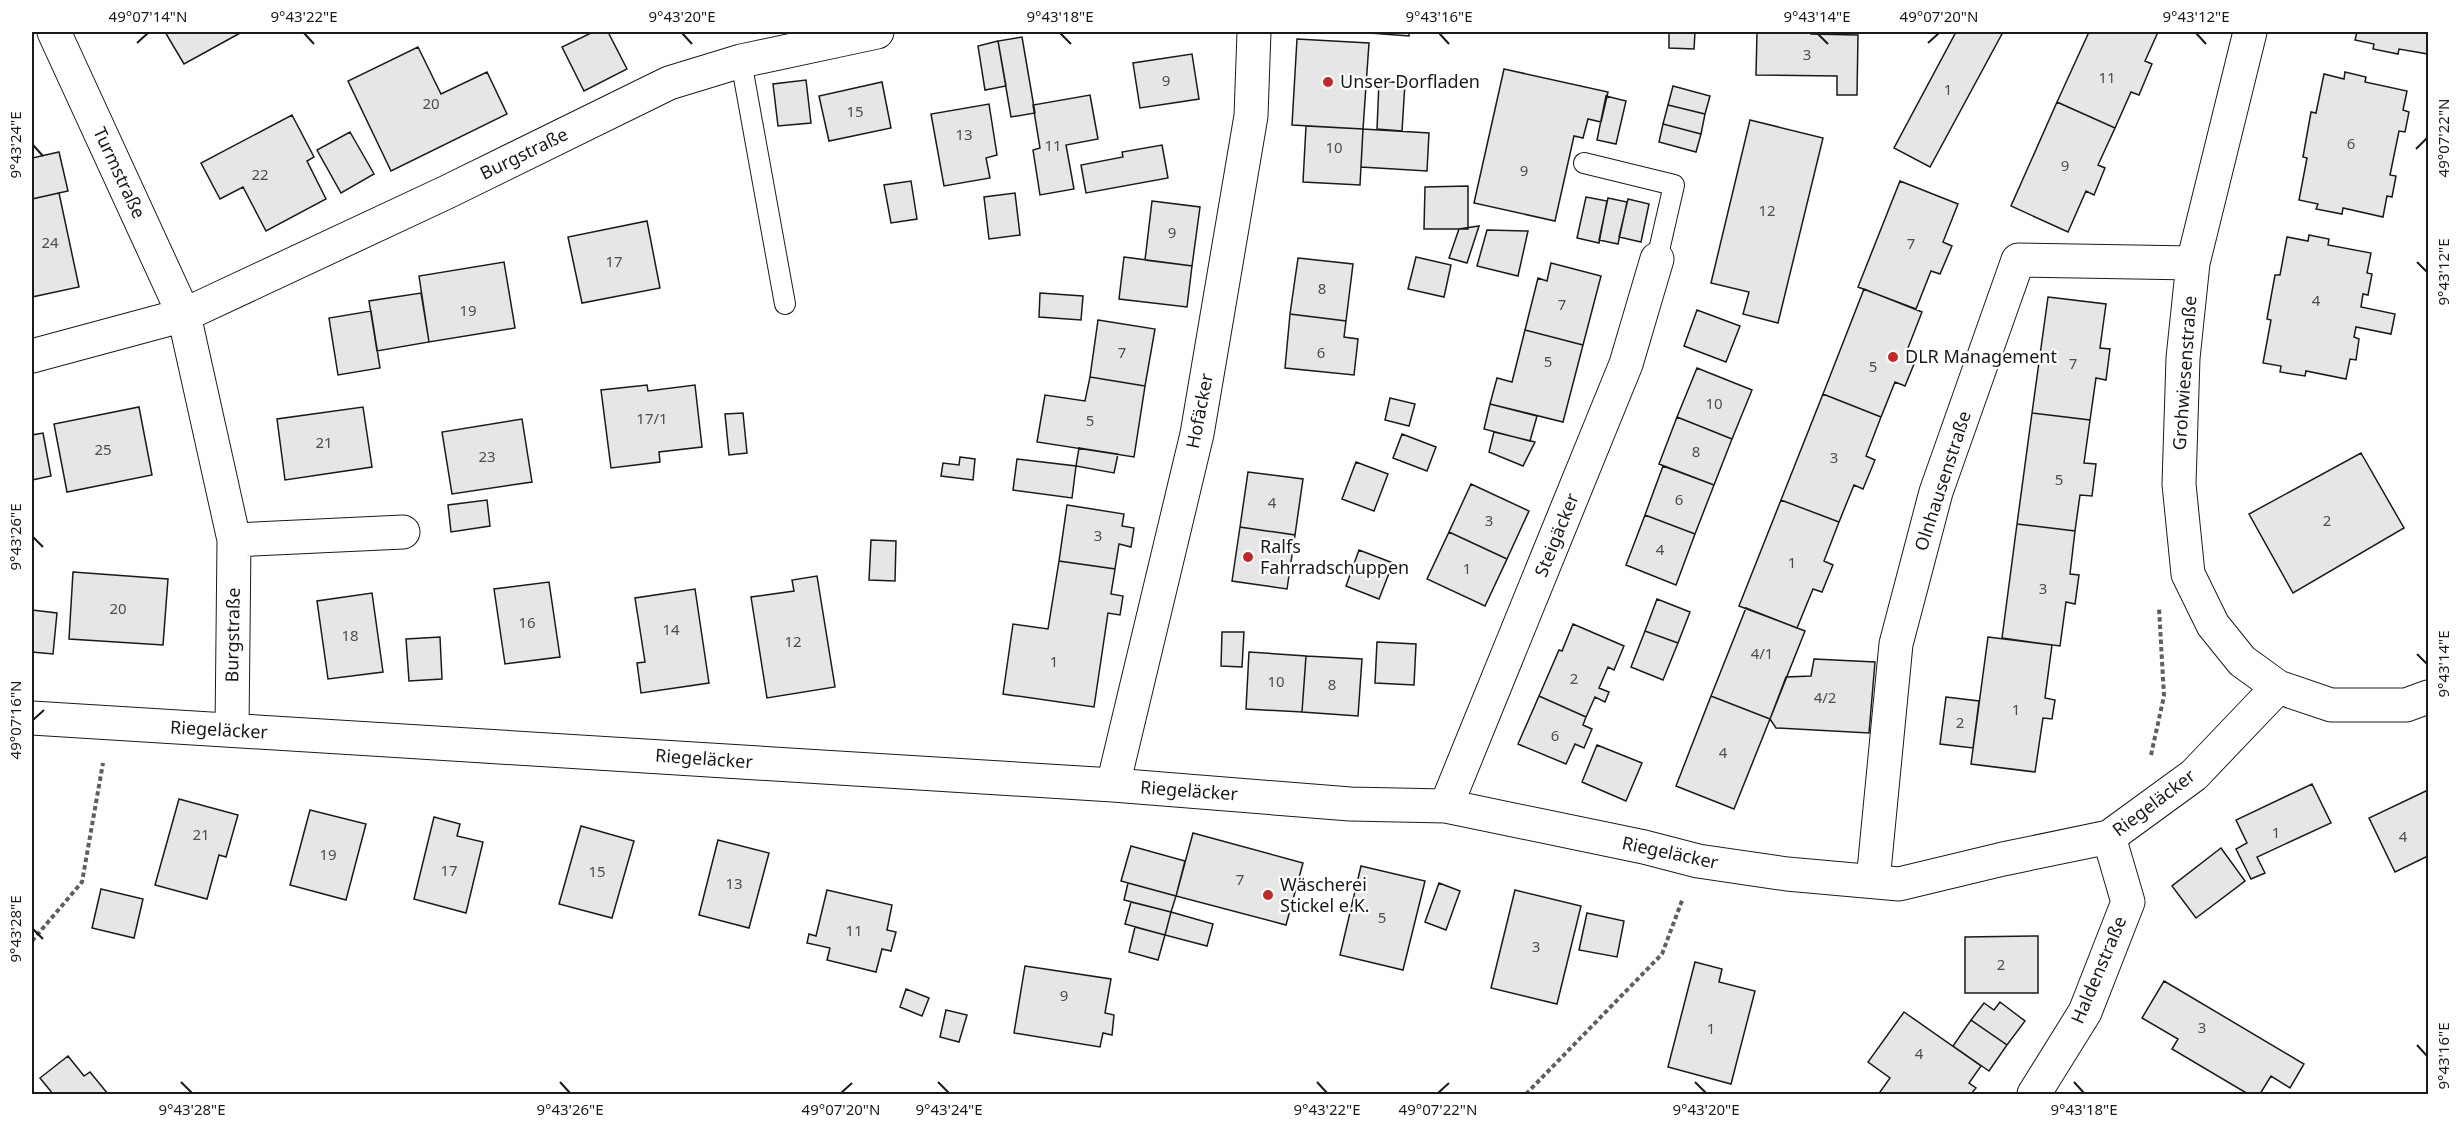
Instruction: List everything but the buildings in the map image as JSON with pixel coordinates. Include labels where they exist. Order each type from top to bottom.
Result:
[{"type":"street","name":"Turmstraße","points":[[54,32],[184,315]]},
{"type":"street","name":"Burgstraße","points":[[32,356],[184,315],[447,192],[669,83],[741,61],[878,32]]},
{"type":"street","name":"Hofäcker","points":[[1113,785],[1197,434],[1251,116],[1254,32]]},
{"type":"street","name":"Grohwiesenstraße","points":[[2250,32],[2193,263],[2183,358],[2179,484],[2188,574],[2213,625],[2242,661],[2278,687],[2331,705],[2406,705],[2428,697]]},
{"type":"street","name":"Steigäcker","points":[[1446,806],[1626,364],[1657,259]]},
{"type":"street","name":"Olnhausenstraße","points":[[1873,881],[1896,644],[1936,492],[2018,260],[2193,263]]},
{"type":"street","name":"Burgstraße","points":[[184,315],[234,540],[232,730]]},
{"type":"street","points":[[234,540],[403,532]]},
{"type":"street","name":"Riegeläcker","points":[[32,718],[1113,785],[1350,804],[1446,806],[1644,847],[1698,861],[1787,874],[1899,884],[2002,859],[2109,837],[2194,775],[2278,687]]},
{"type":"street","name":"Haldenstraße","points":[[2034,1095],[2085,1012],[2128,902],[2109,837]]},
{"type":"lane","points":[[741,61],[785,304]]},
{"type":"lane","points":[[1584,163],[1674,185],[1657,259]]},
{"type":"path","points":[[2140,814],[2164,696],[2158,598],[2188,574]]},
{"type":"path","points":[[32,941],[82,882],[110,724]]},
{"type":"path","points":[[1526,1095],[1662,954],[1698,861]]},
{"type":"place","name":"Unser Dorfladen","points":[[1328,82]]},
{"type":"place","name":"DLR Management","points":[[1893,357]]},
{"type":"place","name":"Ralfs Fahrradschuppen","points":[[1248,557]]},
{"type":"place","name":"Wäscherei Stickel e.K.","points":[[1268,895]]}]
